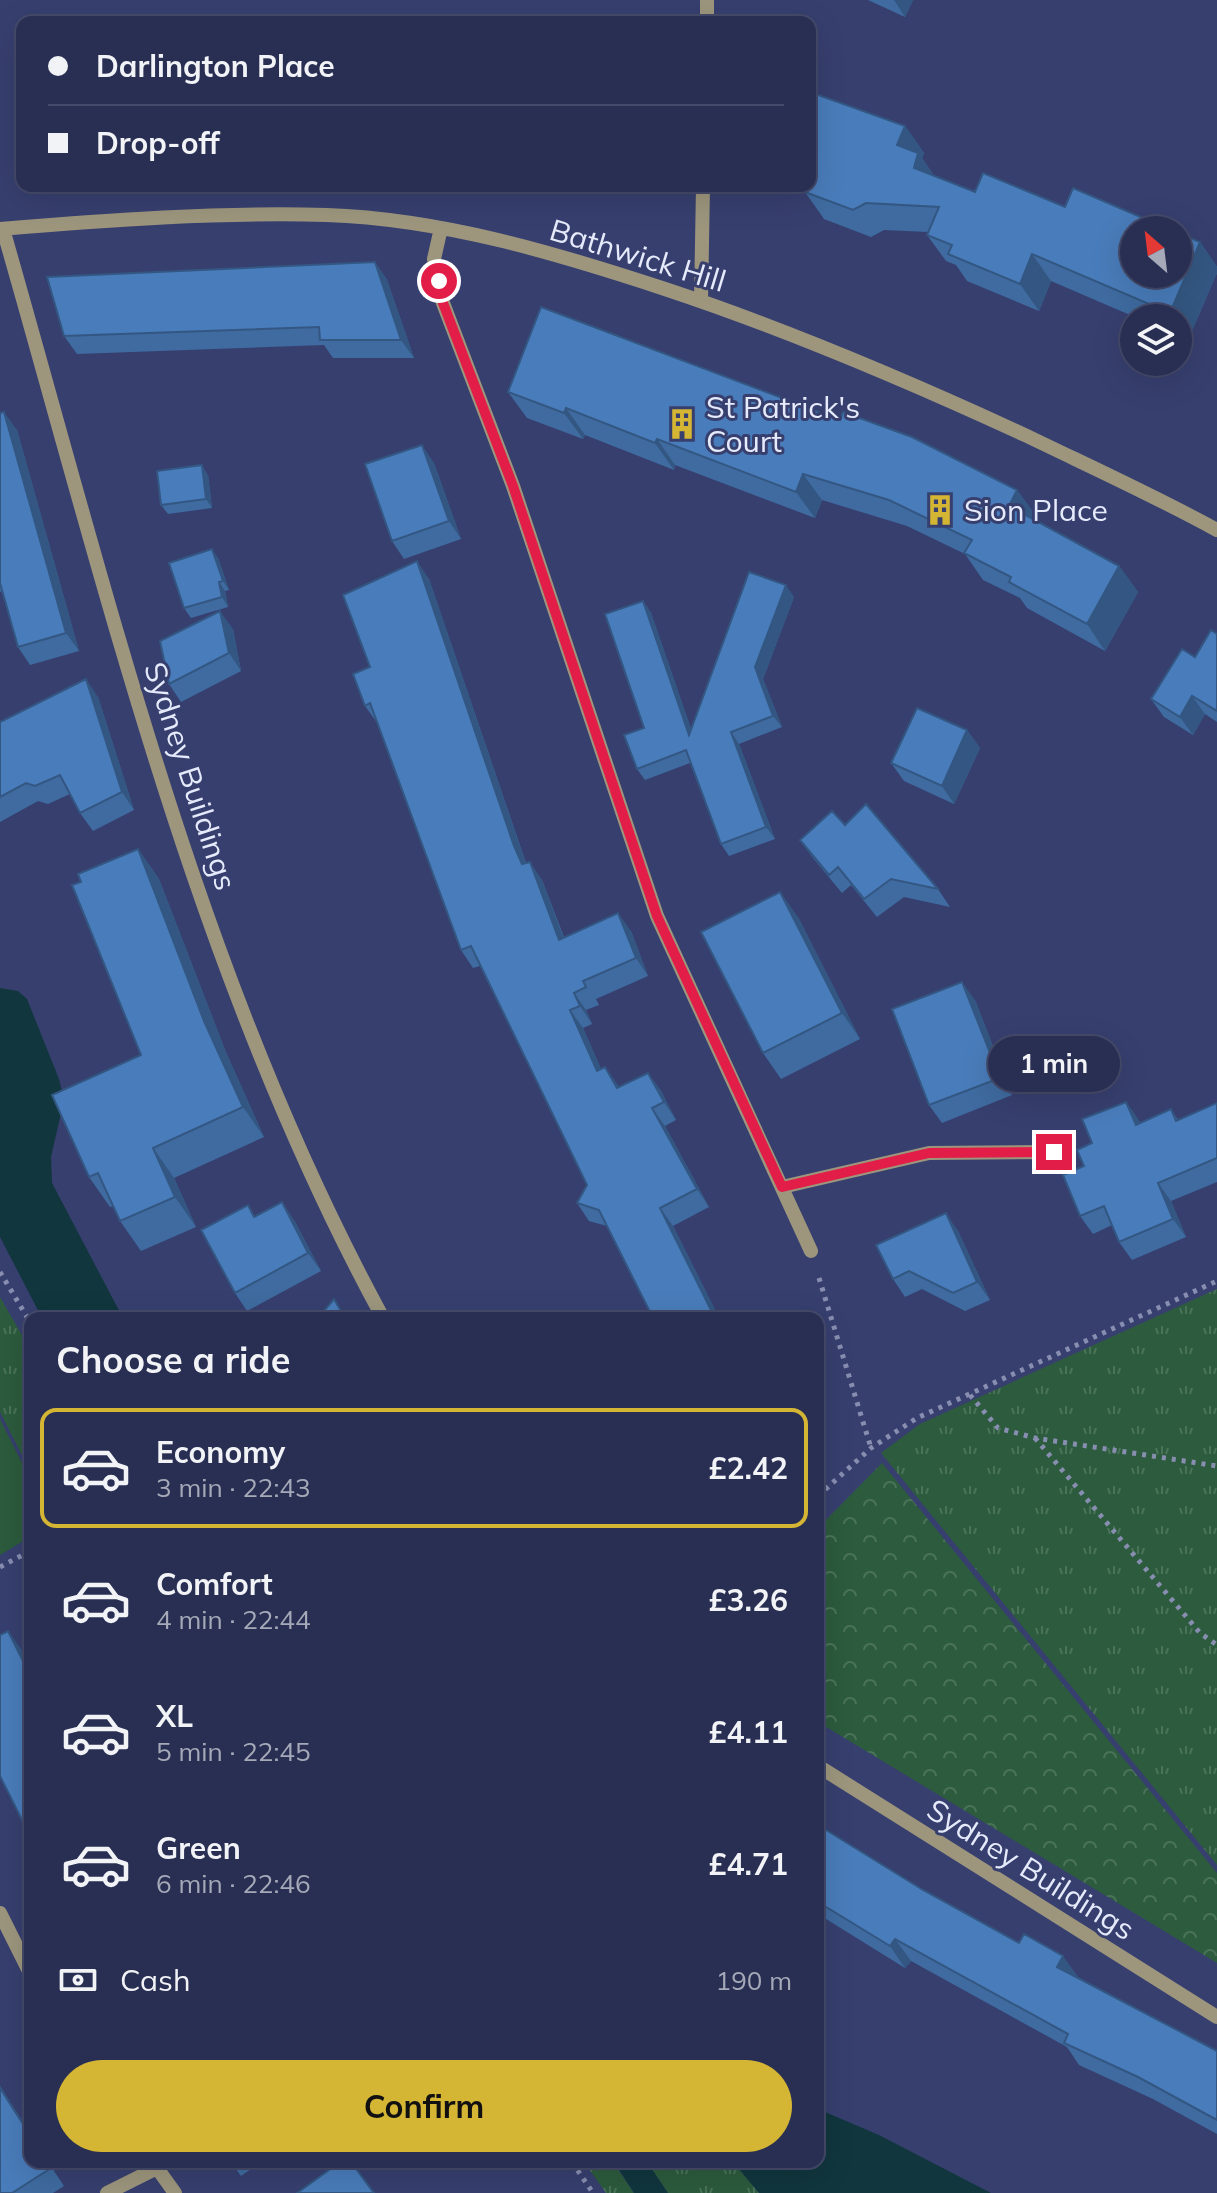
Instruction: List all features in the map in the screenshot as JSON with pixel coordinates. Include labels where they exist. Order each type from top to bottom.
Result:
[{"type":"street","points":[[701,301],[703,192]]},
{"type":"street","name":"Bathwick Hill","points":[[1,229],[328,215],[441,228],[590,264],[701,301],[896,375],[1161,499],[1217,530]]},
{"type":"street","points":[[441,228],[434,259],[443,303],[513,486],[657,916],[811,1251]]},
{"type":"street","name":"Sydney Buildings","points":[[1,229],[164,790],[280,1104],[338,1236],[380,1312]]},
{"type":"street","points":[[782,1187],[929,1153],[1054,1152]]},
{"type":"street","name":"Sydney Buildings","points":[[824,1770],[1217,2017]]},
{"type":"street","points":[[0,1913],[24,1961]]},
{"type":"street","points":[[107,2193],[150,2168]]},
{"type":"street","points":[[157,2168],[175,2193]]},
{"type":"path","points":[[811,1251],[871,1448]]},
{"type":"path","points":[[0,1272],[24,1312]]},
{"type":"path","points":[[824,1491],[871,1448],[917,1418],[1217,1281]]},
{"type":"path","points":[[970,1395],[998,1428],[1035,1438],[1217,1466]]},
{"type":"path","points":[[1035,1438],[1200,1633],[1217,1645]]},
{"type":"path","points":[[0,1567],[24,1554]]},
{"type":"path","points":[[576,2168],[593,2193]]},
{"type":"green space","points":[[1217,1289],[1217,1865],[881,1453],[920,1424]]},
{"type":"green space","points":[[0,1297],[24,1339],[24,1459],[0,1412]]},
{"type":"green space","points":[[0,1419],[24,1467],[24,1541],[0,1555]]},
{"type":"green space","points":[[882,1463],[1217,1873],[1217,1963],[824,1726],[824,1522]]},
{"type":"green space","points":[[588,2168],[617,2168],[634,2193],[606,2193]]},
{"type":"green space","points":[[651,2168],[738,2168],[759,2193],[668,2193]]},
{"type":"shaded area","points":[[0,988],[18,991],[27,999],[59,1079],[64,1100],[51,1157],[52,1183],[120,1312],[39,1312],[0,1237]]},
{"type":"shaded area","points":[[824,2112],[879,2135],[991,2193],[759,2193],[738,2168],[824,2168]]},
{"type":"shaded area","points":[[618,2168],[651,2168],[668,2193],[634,2193]]},
{"type":"building","points":[[816,94],[905,126],[897,145],[918,153],[914,168],[975,192],[983,173],[1065,207],[1073,188],[1138,216],[1120,216],[1120,288],[1181,288],[1174,304],[1149,304],[1032,254],[1020,284],[948,254],[952,245],[927,235],[939,207],[866,203],[853,210],[805,192],[816,192]]},
{"type":"building","points":[[1192,239],[1200,242],[1192,261]]},
{"type":"building","points":[[375,262],[401,340],[320,340],[319,327],[64,336],[47,277]]},
{"type":"building","points":[[541,307],[840,420],[843,412],[912,437],[1017,490],[1009,506],[1119,566],[1087,624],[1009,582],[1011,577],[964,553],[972,540],[889,500],[803,474],[796,492],[657,439],[655,443],[566,408],[564,413],[508,392]]},
{"type":"building","points":[[4,412],[66,633],[18,647],[0,583],[0,413]]},
{"type":"building","points":[[422,445],[449,521],[392,541],[365,464]]},
{"type":"building","points":[[202,465],[206,499],[161,505],[157,471]]},
{"type":"building","points":[[212,549],[223,581],[219,582],[222,597],[184,608],[169,563]]},
{"type":"building","points":[[417,561],[514,846],[522,864],[530,862],[559,940],[618,913],[636,958],[583,981],[586,987],[574,993],[580,1006],[570,1010],[597,1071],[605,1067],[617,1088],[648,1073],[664,1102],[652,1108],[697,1189],[660,1208],[712,1312],[650,1312],[599,1210],[577,1203],[587,1185],[471,946],[461,950],[370,703],[365,706],[353,674],[370,667],[343,595]]},
{"type":"building","points":[[749,572],[786,585],[755,667],[773,716],[731,732],[766,827],[721,844],[686,750],[637,769],[624,735],[644,728],[605,614],[643,601],[689,735]]},
{"type":"building","points":[[220,611],[229,653],[169,684],[160,641]]},
{"type":"building","points":[[1211,630],[1217,634],[1217,711],[1192,696],[1180,717],[1151,699],[1182,649],[1195,657]]},
{"type":"building","points":[[86,679],[122,792],[80,813],[60,775],[35,786],[26,783],[0,797],[0,722]]},
{"type":"building","points":[[917,708],[967,730],[942,786],[891,763]]},
{"type":"building","points":[[866,804],[938,889],[891,879],[864,899],[838,867],[829,875],[800,840],[832,811],[845,825]]},
{"type":"building","points":[[138,849],[204,1021],[243,1107],[153,1148],[175,1197],[120,1221],[98,1173],[89,1177],[52,1095],[141,1055],[72,885],[81,882],[78,874]]},
{"type":"building","points":[[780,892],[842,1013],[763,1053],[701,932]]},
{"type":"building","points":[[962,982],[1000,1078],[929,1105],[892,1009]]},
{"type":"building","points":[[1126,1102],[1136,1125],[1171,1109],[1176,1121],[1217,1103],[1217,1158],[1158,1183],[1173,1219],[1119,1242],[1104,1206],[1080,1216],[1063,1175],[1084,1166],[1077,1150],[1092,1143],[1082,1119]]},
{"type":"building","points":[[282,1202],[308,1253],[235,1293],[201,1230],[248,1205],[254,1217]]},
{"type":"building","points":[[946,1213],[977,1282],[953,1293],[909,1271],[893,1279],[876,1245]]},
{"type":"building","points":[[334,1299],[342,1312],[323,1312]]},
{"type":"building","points":[[8,1631],[24,1663],[24,1824],[0,1776],[0,1635]]},
{"type":"building","points":[[824,1829],[923,1890],[1019,1943],[1024,1934],[1063,1956],[1057,1967],[1217,2051],[1217,2120],[1138,2077],[1064,2043],[1068,2034],[895,1939],[890,1946],[824,1906]]},
{"type":"building","points":[[0,2088],[24,2126],[24,2168],[51,2168],[12,2193],[0,2193]]},
{"type":"building","points":[[332,2168],[355,2168],[374,2193],[297,2193]]},
{"type":"place","name":"St Patrick's Court","points":[[682,424]]},
{"type":"place","name":"Sion Place","points":[[940,510]]},
{"type":"route","points":[[439,281],[443,303],[513,486],[657,916],[782,1187],[929,1153],[1054,1152]]}]
